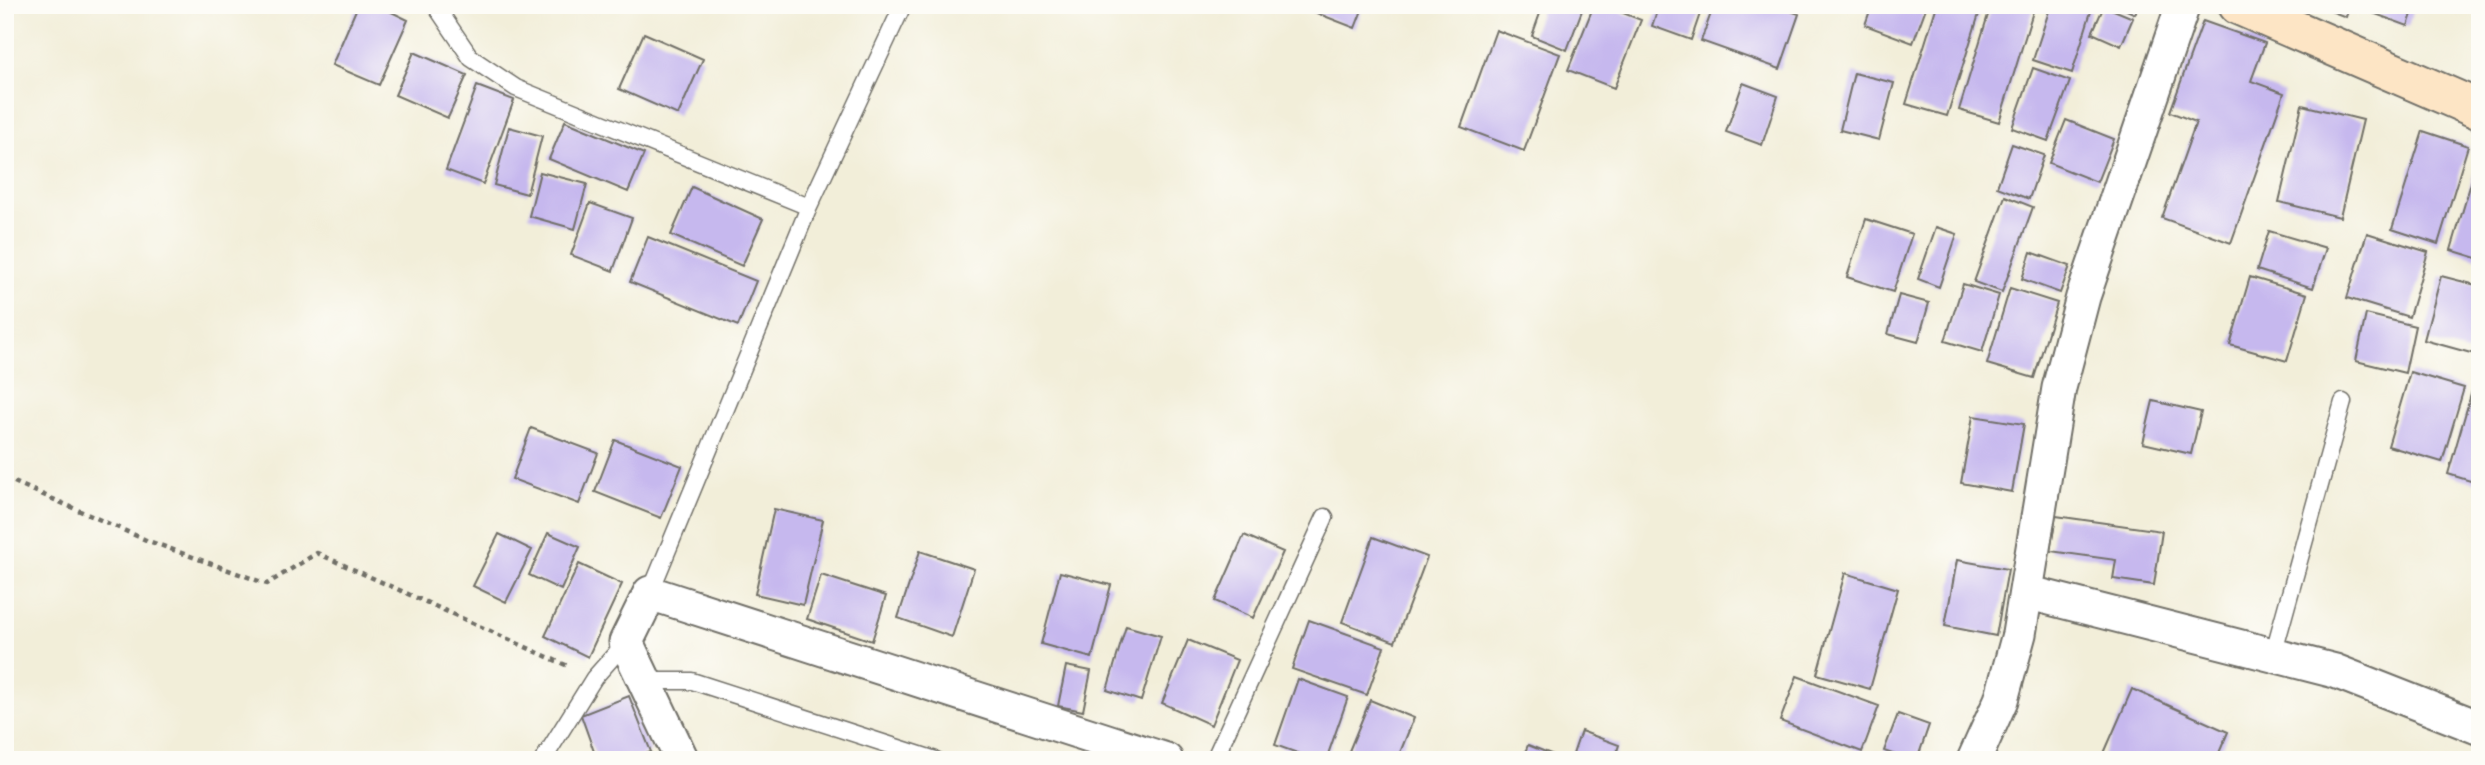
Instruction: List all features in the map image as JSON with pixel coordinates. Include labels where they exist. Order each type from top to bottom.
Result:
[{"type":"street","points":[[1974,760],[2001,699],[2019,634],[2059,388],[2083,297],[2183,5]]},
{"type":"street","points":[[2238,5],[2480,110]]},
{"type":"street","points":[[2026,592],[2334,671],[2480,727]]},
{"type":"street","points":[[682,760],[626,642],[650,593],[1166,760]]},
{"type":"lane","points":[[435,5],[471,58],[516,88],[809,207]]},
{"type":"lane","points":[[650,593],[809,207],[903,5]]},
{"type":"lane","points":[[2273,655],[2343,402]]},
{"type":"lane","points":[[1214,760],[1325,517]]},
{"type":"lane","points":[[543,760],[594,678],[626,642]]},
{"type":"lane","points":[[645,681],[692,681],[936,760]]},
{"type":"path","points":[[5,478],[146,540],[267,584],[317,553],[594,678]]},
{"type":"building","points":[[358,5],[377,5],[408,20],[379,85],[332,65]]},
{"type":"building","points":[[1296,5],[1364,5],[1355,28]]},
{"type":"building","points":[[1543,5],[1584,5],[1567,50],[1532,36]]},
{"type":"building","points":[[1594,5],[1603,5],[1641,20],[1614,88],[1568,70]]},
{"type":"building","points":[[1659,5],[1703,5],[1691,40],[1652,26]]},
{"type":"building","points":[[1714,5],[1774,5],[1799,14],[1780,69],[1701,41]]},
{"type":"building","points":[[1872,5],[1927,5],[1913,43],[1865,25]]},
{"type":"building","points":[[1937,5],[1950,5],[1979,14],[1947,116],[1906,104]]},
{"type":"building","points":[[1991,5],[2035,5],[1999,122],[1959,110]]},
{"type":"building","points":[[2051,5],[2093,5],[2072,73],[2033,60]]},
{"type":"building","points":[[2116,5],[2139,5],[2135,14]]},
{"type":"building","points":[[2315,5],[2350,5],[2346,17]]},
{"type":"building","points":[[2360,5],[2415,5],[2408,26],[2359,8]]},
{"type":"building","points":[[2104,6],[2133,18],[2121,46],[2092,33]]},
{"type":"building","points":[[2203,21],[2265,43],[2251,81],[2284,93],[2231,243],[2162,218],[2196,122],[2170,112]]},
{"type":"building","points":[[1496,30],[1560,54],[1524,151],[1461,127]]},
{"type":"building","points":[[644,33],[703,59],[678,115],[619,89]]},
{"type":"building","points":[[414,52],[467,75],[448,118],[395,95]]},
{"type":"building","points":[[2033,68],[2070,81],[2048,141],[2012,128]]},
{"type":"building","points":[[1854,73],[1894,83],[1879,140],[1840,130]]},
{"type":"building","points":[[1743,83],[1778,96],[1762,145],[1726,132]]},
{"type":"building","points":[[477,86],[514,100],[483,184],[446,170]]},
{"type":"building","points":[[2302,105],[2363,120],[2340,217],[2279,202]]},
{"type":"building","points":[[2066,120],[2114,139],[2097,182],[2049,163]]},
{"type":"building","points":[[565,121],[644,154],[628,192],[549,159]]},
{"type":"building","points":[[509,127],[542,136],[527,194],[494,185]]},
{"type":"building","points":[[2423,131],[2468,146],[2438,244],[2392,229]]},
{"type":"building","points":[[2012,144],[2044,155],[2029,199],[1997,187]]},
{"type":"building","points":[[2480,156],[2480,259],[2451,250]]},
{"type":"building","points":[[540,172],[587,184],[575,229],[529,216]]},
{"type":"building","points":[[692,187],[763,219],[742,266],[671,235]]},
{"type":"building","points":[[2005,196],[2033,207],[2002,292],[1974,282]]},
{"type":"building","points":[[590,203],[632,218],[613,271],[571,255]]},
{"type":"building","points":[[1866,219],[1912,234],[1893,292],[1847,277]]},
{"type":"building","points":[[1936,227],[1957,234],[1939,287],[1918,279]]},
{"type":"building","points":[[2269,231],[2326,248],[2313,288],[2257,270]]},
{"type":"building","points":[[2367,233],[2428,252],[2409,317],[2347,298]]},
{"type":"building","points":[[648,237],[756,281],[738,326],[630,282]]},
{"type":"building","points":[[2031,252],[2070,266],[2060,293],[2022,279]]},
{"type":"building","points":[[2441,276],[2480,286],[2478,355],[2424,340]]},
{"type":"building","points":[[2250,277],[2307,294],[2287,361],[2230,345]]},
{"type":"building","points":[[1963,284],[1999,295],[1982,352],[1945,341]]},
{"type":"building","points":[[2010,288],[2057,303],[2034,378],[1987,364]]},
{"type":"building","points":[[1899,295],[1929,303],[1918,342],[1888,334]]},
{"type":"building","points":[[2366,314],[2415,326],[2405,373],[2356,361]]},
{"type":"building","points":[[2410,372],[2464,388],[2442,462],[2388,446]]},
{"type":"building","points":[[2472,391],[2480,394],[2480,484],[2448,474]]},
{"type":"building","points":[[2153,401],[2201,412],[2191,454],[2143,443]]},
{"type":"building","points":[[1973,416],[2024,424],[2012,492],[1961,483]]},
{"type":"building","points":[[531,428],[598,453],[579,504],[512,479]]},
{"type":"building","points":[[615,440],[682,466],[661,518],[595,492]]},
{"type":"building","points":[[774,509],[823,520],[803,605],[755,594]]},
{"type":"building","points":[[2056,516],[2162,531],[2154,585],[2113,579],[2116,560],[2050,551]]},
{"type":"building","points":[[548,533],[580,547],[561,590],[529,575]]},
{"type":"building","points":[[499,534],[532,550],[506,602],[473,586]]},
{"type":"building","points":[[1244,535],[1283,552],[1253,618],[1215,601]]},
{"type":"building","points":[[1373,537],[1427,557],[1395,642],[1342,622]]},
{"type":"building","points":[[920,551],[974,569],[952,637],[898,618]]},
{"type":"building","points":[[1957,560],[2008,569],[1996,636],[1945,626]]},
{"type":"building","points":[[579,564],[622,584],[588,657],[545,636]]},
{"type":"building","points":[[1060,572],[1111,585],[1092,658],[1041,644]]},
{"type":"building","points":[[1845,573],[1898,589],[1870,689],[1817,674]]},
{"type":"building","points":[[821,575],[886,596],[872,641],[807,619]]},
{"type":"building","points":[[1309,620],[1384,647],[1367,695],[1292,669]]},
{"type":"building","points":[[1126,626],[1161,636],[1141,701],[1107,690]]},
{"type":"building","points":[[1188,640],[1237,660],[1211,725],[1162,703]]},
{"type":"building","points":[[1066,666],[1091,671],[1083,711],[1058,706]]},
{"type":"building","points":[[1797,676],[1879,706],[1862,752],[1780,721]]},
{"type":"building","points":[[1298,679],[1348,697],[1326,760],[1317,760],[1275,745]]},
{"type":"building","points":[[2132,689],[2228,732],[2216,760],[2101,760]]},
{"type":"building","points":[[629,696],[651,752],[631,760],[597,760],[581,715]]},
{"type":"building","points":[[1370,700],[1414,718],[1397,760],[1370,760],[1349,751]]},
{"type":"building","points":[[1898,714],[1929,725],[1917,760],[1909,760],[1884,751]]},
{"type":"building","points":[[1581,731],[1619,745],[1614,760],[1571,760]]},
{"type":"building","points":[[1528,745],[1566,760],[1522,760]]}]
